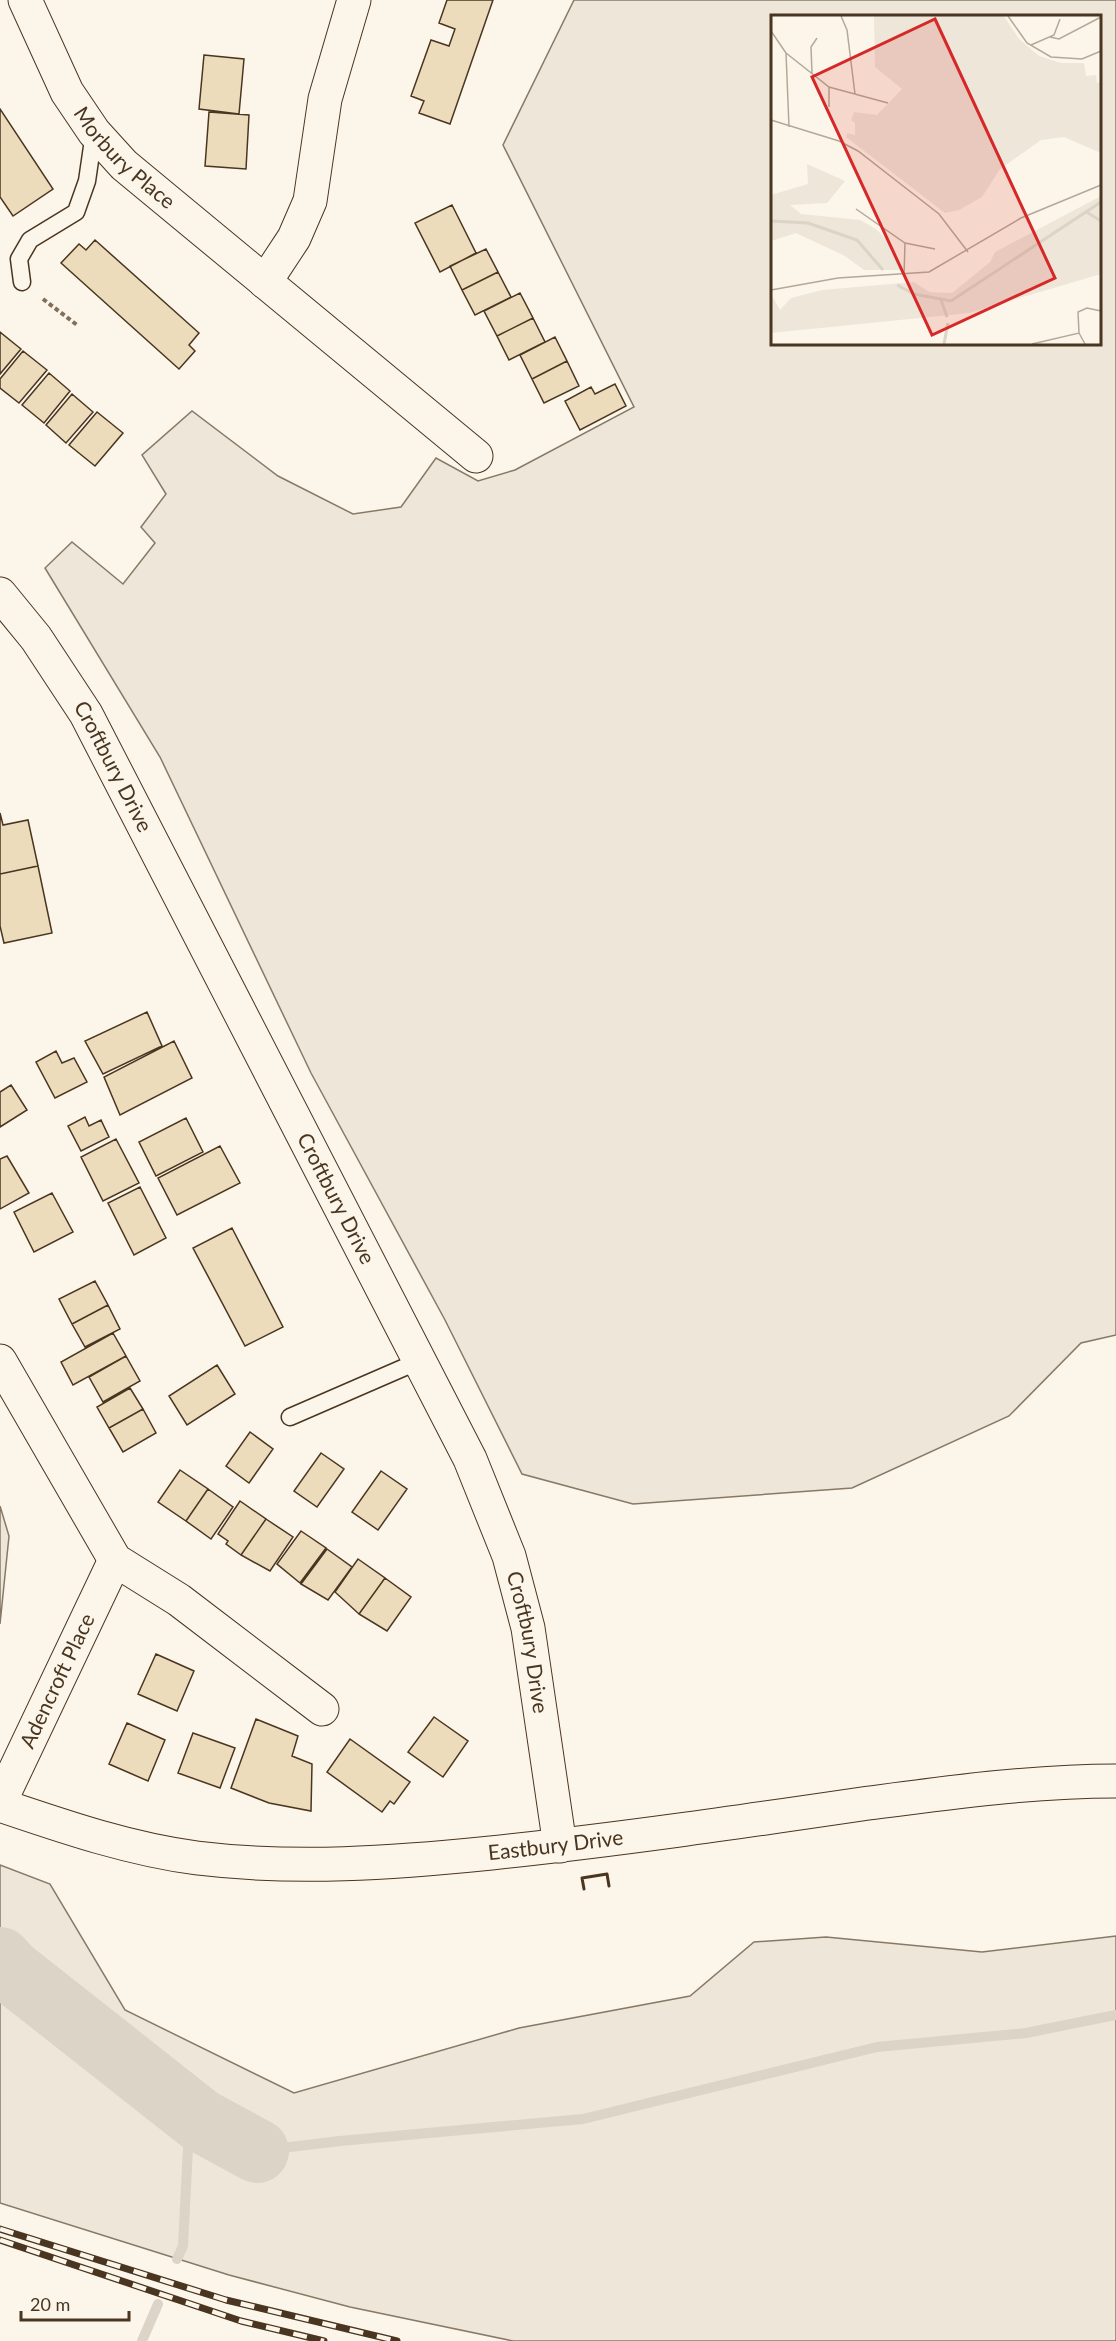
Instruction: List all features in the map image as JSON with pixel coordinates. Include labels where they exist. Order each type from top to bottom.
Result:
[{"type":"street","name":"Morbury Place","points":[[25,0],[67,92],[94,132],[124,165],[476,456]]},
{"type":"street","points":[[265,282],[294,238],[310,201],[325,99],[354,0]]},
{"type":"street","name":"Croftbury Drive","points":[[0,594],[36,638],[86,714],[470,1459],[509,1556],[528,1628],[560,1846]]},
{"type":"street","points":[[0,1361],[116,1560],[179,1600],[322,1709]]},
{"type":"street","name":"Adencroft Place","points":[[0,1803],[116,1560]]},
{"type":"street","name":"Eastbury Drive","points":[[0,1803],[101,1839],[196,1858],[306,1865],[396,1864],[560,1846],[956,1791],[1066,1781],[1116,1781]]},
{"type":"lane","points":[[22,282],[19,259],[30,240],[76,212],[87,181],[94,132]]},
{"type":"lane","points":[[290,1417],[418,1361]]},
{"type":"shaded area","points":[[574,0],[1116,0],[1116,1335],[1081,1343],[1009,1416],[852,1488],[633,1504],[522,1474],[445,1320],[311,1073],[160,757],[45,568],[72,542],[123,584],[155,543],[141,527],[166,494],[142,455],[192,411],[278,476],[353,514],[401,507],[436,458],[478,481],[515,470],[634,407],[503,145]]},
{"type":"shaded area","points":[[0,1506],[9,1536],[0,1624]]},
{"type":"shaded area","points":[[0,1865],[50,1884],[125,2010],[294,2093],[519,2028],[690,1996],[754,1942],[826,1937],[982,1952],[1116,1936],[1116,2341],[513,2341],[350,2307],[229,2275],[0,2203]]},
{"type":"building","points":[[447,0],[493,0],[450,124],[419,113],[424,101],[411,96],[431,40],[449,46],[455,29],[439,23]]},
{"type":"building","points":[[204,55],[244,59],[239,114],[199,109]]},
{"type":"building","points":[[0,109],[53,189],[13,216],[0,197]]},
{"type":"building","points":[[209,112],[249,115],[246,169],[205,166]]},
{"type":"building","points":[[452,205],[476,253],[440,272],[415,223]]},
{"type":"building","points":[[95,240],[199,333],[189,345],[195,351],[179,369],[61,263],[79,244],[86,250]]},
{"type":"building","points":[[486,249],[498,272],[462,290],[450,266]]},
{"type":"building","points":[[498,272],[511,297],[475,315],[462,290]]},
{"type":"building","points":[[520,293],[533,318],[497,336],[484,311]]},
{"type":"building","points":[[533,318],[545,342],[509,360],[497,336]]},
{"type":"building","points":[[0,332],[21,349],[0,374]]},
{"type":"building","points":[[555,337],[567,361],[532,379],[520,355]]},
{"type":"building","points":[[23,351],[47,370],[19,403],[0,388],[0,379]]},
{"type":"building","points":[[567,361],[579,386],[544,403],[532,379]]},
{"type":"building","points":[[49,373],[70,391],[44,423],[22,405]]},
{"type":"building","points":[[615,384],[626,406],[580,430],[565,401],[591,387],[595,394]]},
{"type":"building","points":[[72,394],[93,412],[66,443],[46,425]]},
{"type":"building","points":[[97,412],[123,433],[95,466],[69,445]]},
{"type":"building","points":[[0,813],[3,825],[28,820],[38,866],[0,874]]},
{"type":"building","points":[[38,866],[52,933],[4,943],[0,926],[0,874]]},
{"type":"building","points":[[147,1012],[162,1046],[103,1074],[85,1041]]},
{"type":"building","points":[[174,1041],[192,1078],[120,1115],[104,1077]]},
{"type":"building","points":[[56,1051],[62,1063],[74,1058],[87,1082],[55,1098],[36,1062]]},
{"type":"building","points":[[11,1085],[27,1110],[0,1127],[0,1092]]},
{"type":"building","points":[[85,1117],[89,1126],[101,1120],[109,1137],[81,1151],[68,1126]]},
{"type":"building","points":[[186,1118],[203,1152],[156,1176],[139,1142]]},
{"type":"building","points":[[116,1139],[139,1183],[103,1201],[81,1157]]},
{"type":"building","points":[[220,1146],[240,1183],[177,1215],[158,1178]]},
{"type":"building","points":[[7,1156],[29,1193],[0,1209],[0,1159]]},
{"type":"building","points":[[140,1187],[166,1238],[134,1255],[108,1203]]},
{"type":"building","points":[[52,1193],[73,1232],[34,1252],[14,1212]]},
{"type":"building","points":[[232,1228],[283,1327],[245,1346],[193,1248]]},
{"type":"building","points":[[95,1281],[108,1305],[72,1324],[59,1299]]},
{"type":"building","points":[[108,1305],[120,1329],[85,1347],[72,1324]]},
{"type":"building","points":[[113,1333],[126,1356],[73,1385],[61,1362]]},
{"type":"building","points":[[126,1356],[140,1381],[103,1402],[89,1377]]},
{"type":"building","points":[[217,1365],[235,1394],[187,1425],[169,1396]]},
{"type":"building","points":[[130,1388],[143,1409],[109,1428],[97,1407]]},
{"type":"building","points":[[143,1409],[156,1433],[123,1452],[109,1428]]},
{"type":"building","points":[[250,1432],[273,1449],[249,1483],[226,1466]]},
{"type":"building","points":[[321,1453],[344,1469],[317,1507],[294,1491]]},
{"type":"building","points":[[180,1470],[208,1489],[186,1521],[158,1502]]},
{"type":"building","points":[[381,1471],[407,1489],[378,1530],[352,1512]]},
{"type":"building","points":[[208,1489],[233,1507],[211,1539],[186,1521]]},
{"type":"building","points":[[240,1501],[266,1519],[241,1555],[226,1544],[228,1541],[218,1534]]},
{"type":"building","points":[[266,1519],[293,1537],[270,1571],[241,1555]]},
{"type":"building","points":[[301,1531],[326,1548],[300,1583],[277,1564]]},
{"type":"building","points":[[327,1549],[352,1567],[328,1600],[301,1584]]},
{"type":"building","points":[[358,1559],[385,1578],[359,1614],[335,1592]]},
{"type":"building","points":[[385,1578],[411,1597],[387,1631],[359,1614]]},
{"type":"building","points":[[156,1654],[194,1671],[177,1711],[138,1694]]},
{"type":"building","points":[[434,1717],[468,1741],[443,1777],[408,1752]]},
{"type":"building","points":[[256,1719],[298,1736],[292,1756],[312,1764],[311,1811],[269,1803],[231,1788]]},
{"type":"building","points":[[127,1723],[165,1740],[148,1781],[109,1764]]},
{"type":"building","points":[[193,1733],[235,1748],[220,1788],[178,1773]]},
{"type":"building","points":[[350,1739],[410,1782],[394,1804],[390,1801],[382,1812],[327,1772]]},
{"type":"waterway","points":[[0,1959],[10,1970],[200,2120],[257,2151]]},
{"type":"waterway","points":[[257,2151],[340,2141],[583,2119],[877,2047],[1026,2033],[1116,2015]]},
{"type":"waterway","points":[[177,2259],[183,2246],[189,2128],[186,2110]]},
{"type":"waterway","points":[[142,2341],[158,2304]]},
{"type":"railway","points":[[0,2229],[226,2300],[397,2341]]},
{"type":"railway","points":[[0,2240],[241,2321],[324,2341]]},
{"type":"wall","points":[[584,1889],[582,1878],[607,1874],[609,1886]]}]
